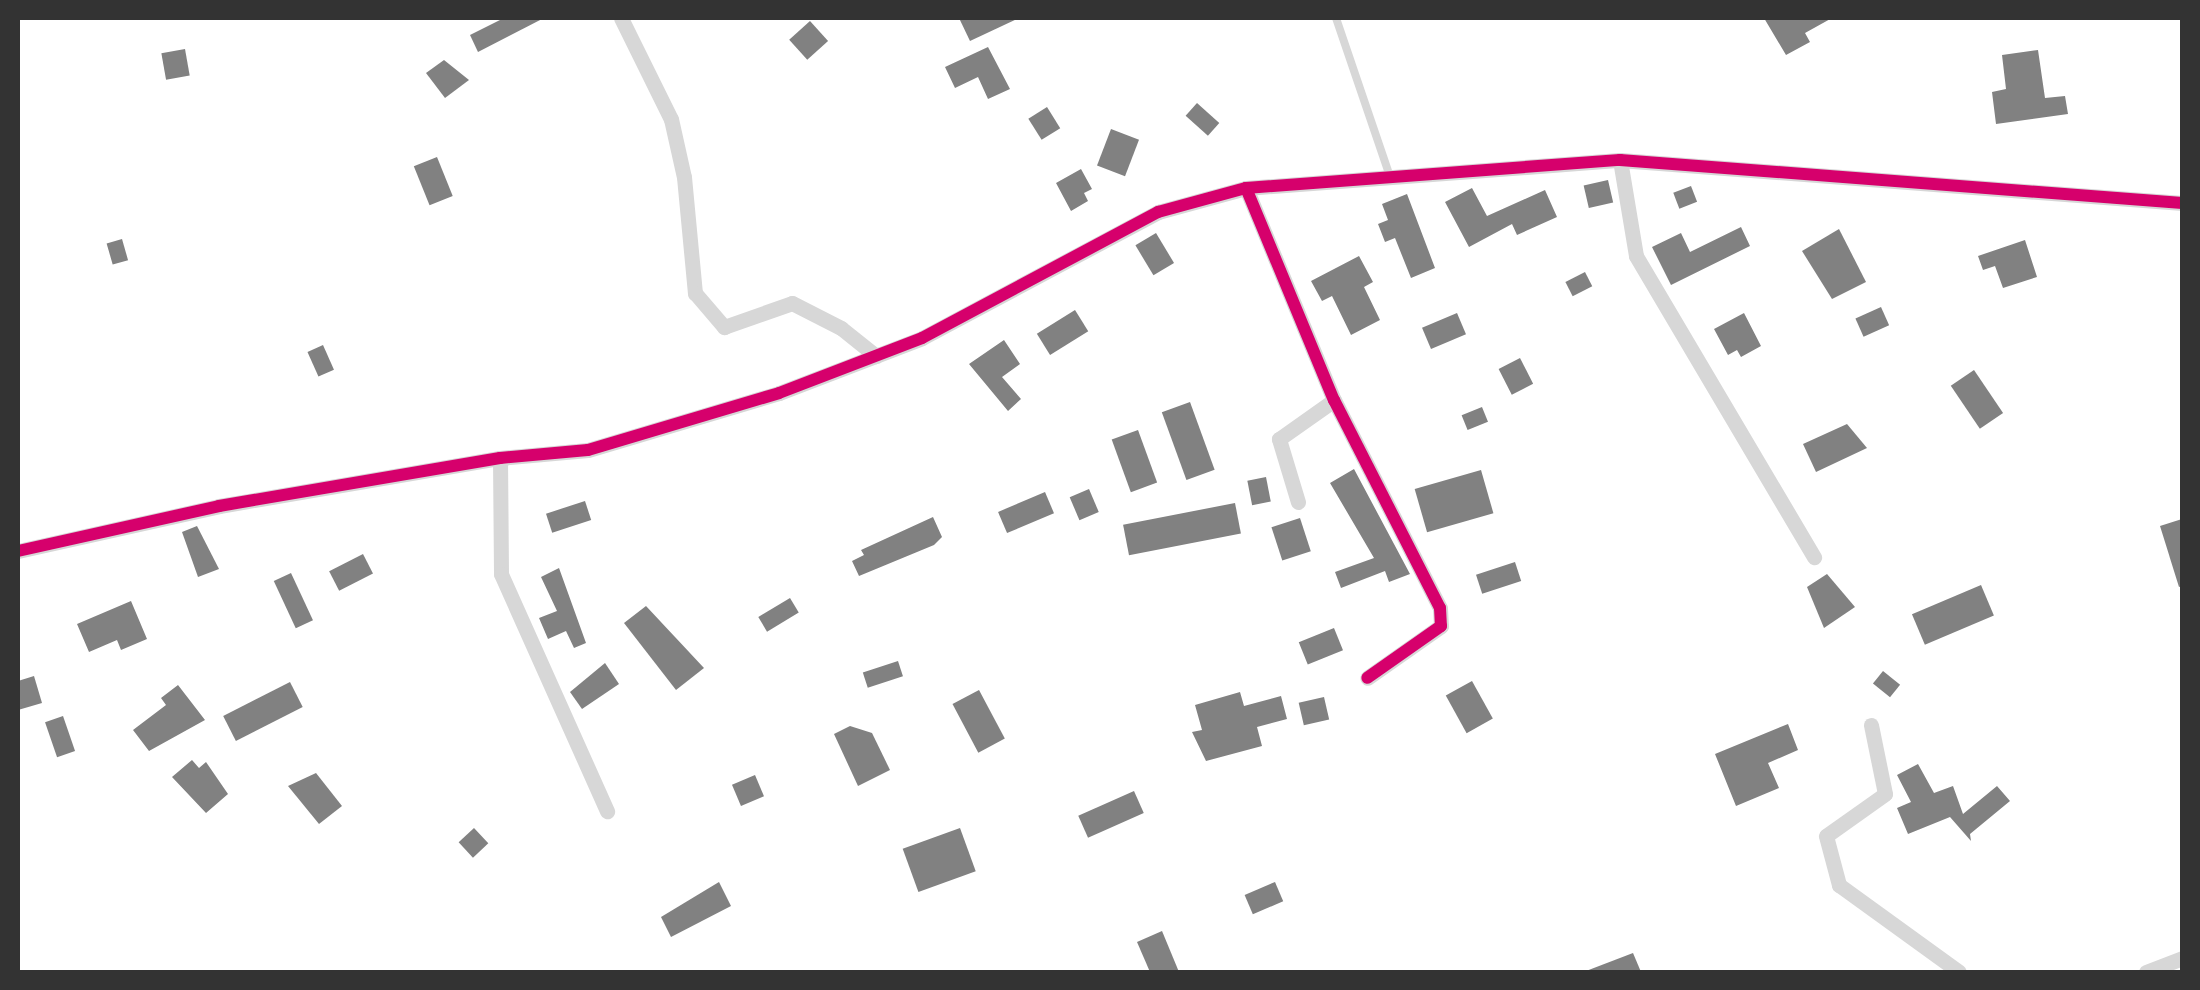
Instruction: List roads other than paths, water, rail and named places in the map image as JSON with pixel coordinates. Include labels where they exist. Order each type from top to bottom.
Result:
[{"type":"street","points":[[621,18],[671,119],[684,177],[695,294],[724,328],[792,302],[876,356]]},
{"type":"street","points":[[1620,160],[1636,256],[1814,557]]},
{"type":"street","points":[[18,552],[219,506],[500,458],[588,450],[779,393],[922,338],[1158,212],[1246,188],[1392,182],[1620,160],[2182,204]]},
{"type":"street","points":[[1246,188],[1334,400],[1440,608],[1441,626],[1368,678]]},
{"type":"street","points":[[1298,502],[1278,439],[1334,400]]},
{"type":"street","points":[[500,458],[501,574],[607,811]]},
{"type":"street","points":[[1871,725],[1885,794],[1826,836],[1838,885],[1959,972]]},
{"type":"street","points":[[2146,972],[2182,958]]},
{"type":"lane","points":[[1336,18],[1392,182]]}]
